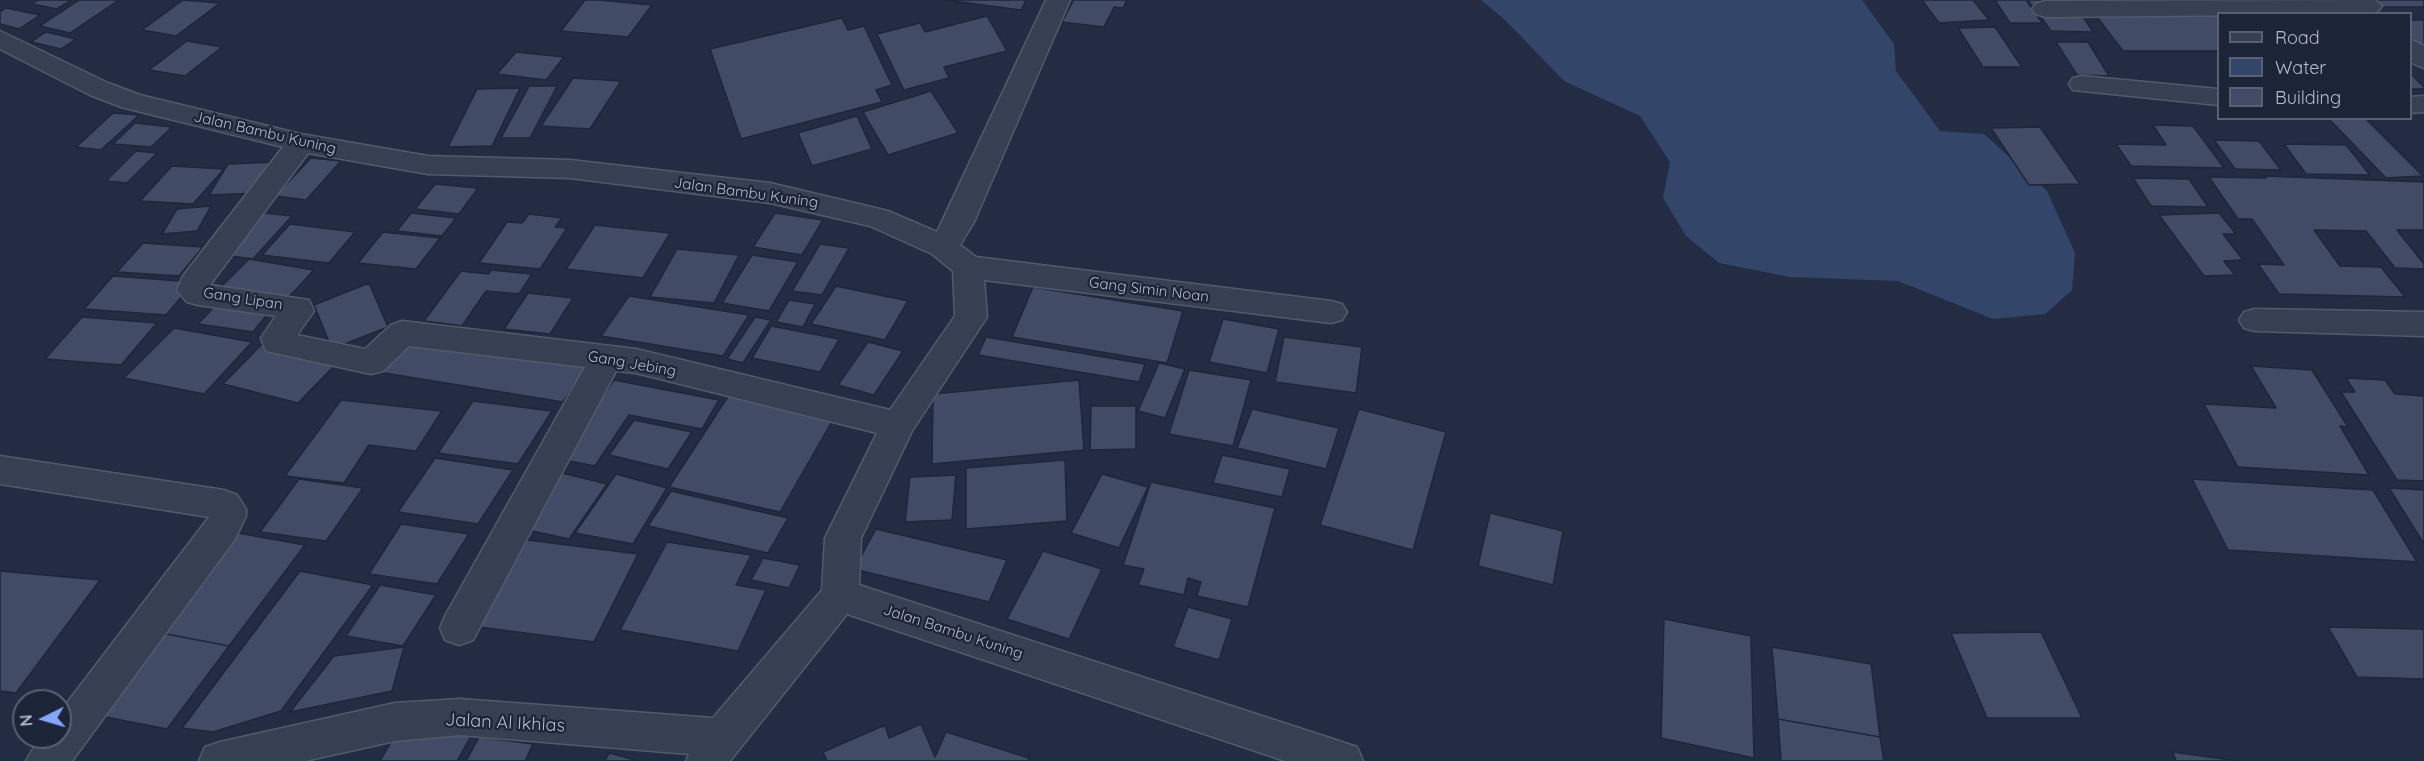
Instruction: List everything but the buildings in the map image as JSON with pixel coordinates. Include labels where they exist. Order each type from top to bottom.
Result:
[{"type":"street","points":[[714,749],[840,595],[843,537],[898,425],[971,317],[956,257],[959,222],[1058,0]]},
{"type":"street","points":[[2045,9],[2369,7]]},
{"type":"street","name":"Jalan Bambu Kuning","points":[[0,39],[83,82],[131,101],[301,143],[428,165],[579,170],[770,193],[878,218],[956,257]]},
{"type":"street","points":[[2412,49],[2424,60]]},
{"type":"street","points":[[2082,84],[2217,97]]},
{"type":"street","name":"Gang Lipan","points":[[301,143],[194,284],[193,290],[198,294],[298,308],[277,338],[277,343],[369,363],[374,361]]},
{"type":"street","name":"Gang Simin Noan","points":[[956,257],[1331,312]]},
{"type":"street","points":[[2255,320],[2424,324]]},
{"type":"street","name":"Gang Jebing","points":[[374,361],[402,333],[636,361],[898,425]]},
{"type":"street","points":[[459,628],[606,358]]},
{"type":"street","points":[[0,470],[224,505],[228,509],[228,516],[222,528],[47,761]]},
{"type":"street","name":"Jalan Bambu Kuning","points":[[840,595],[1264,748],[1342,761]]},
{"type":"street","name":"Jalan Al Ikhlas","points":[[220,761],[395,722],[460,717],[714,749]]},
{"type":"water","points":[[1481,0],[1862,0],[1894,44],[1896,71],[1940,131],[1984,134],[2047,191],[2075,253],[2072,290],[2045,314],[1993,319],[1898,281],[1790,277],[1719,263],[1686,236],[1663,198],[1670,162],[1640,116],[1564,81],[1504,19]]}]
